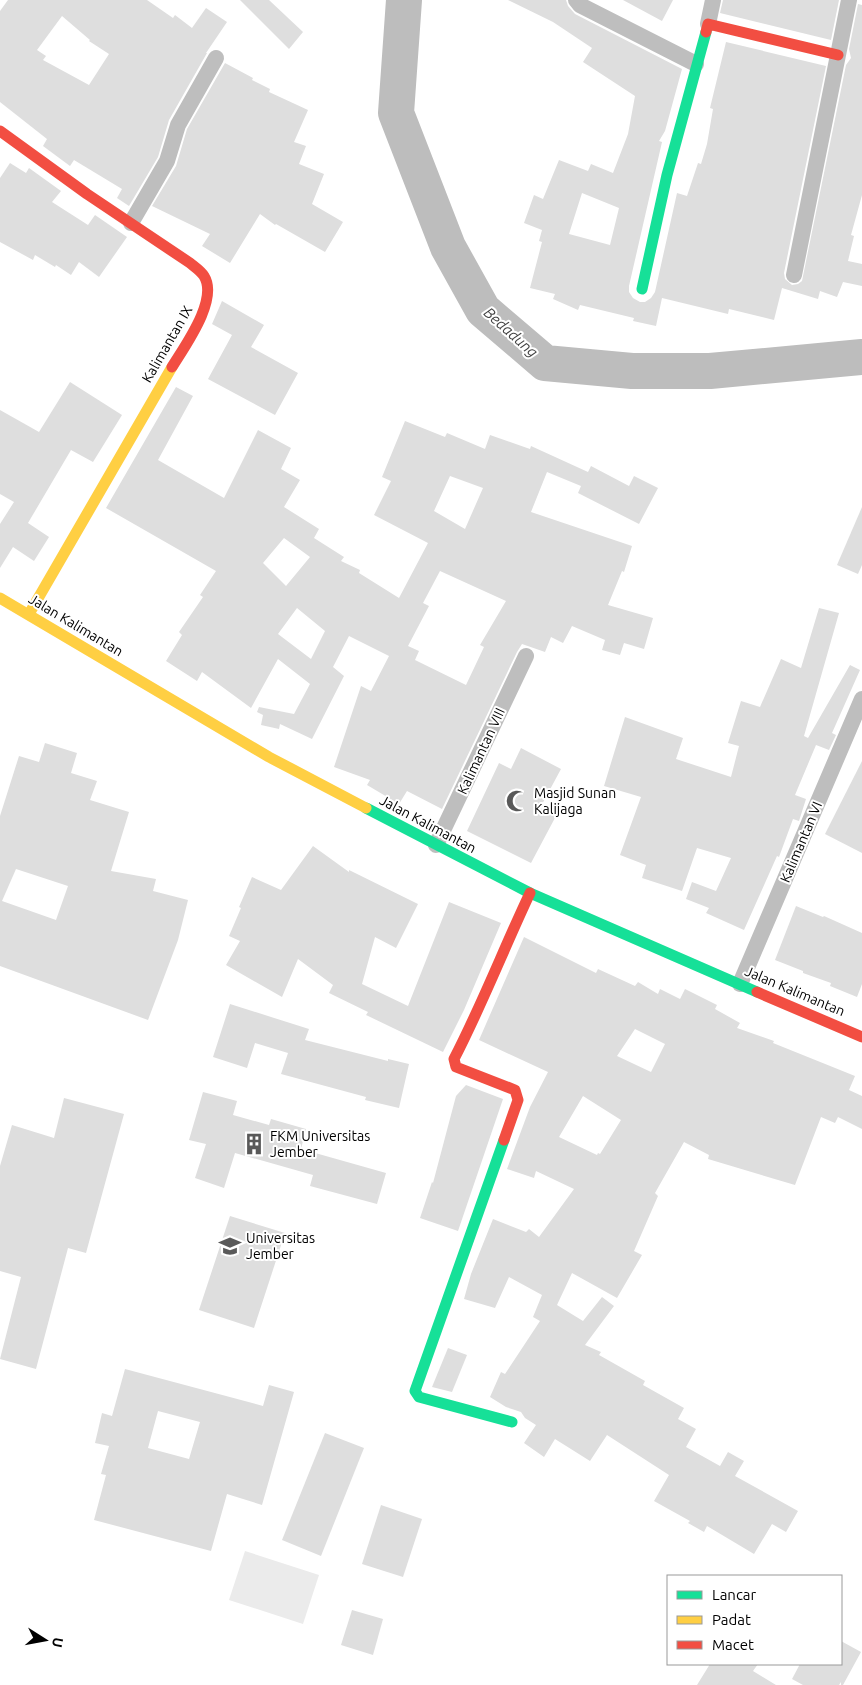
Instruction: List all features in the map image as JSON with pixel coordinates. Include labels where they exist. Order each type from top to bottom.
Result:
[{"type":"street","points":[[576,0],[580,5],[696,64]]},
{"type":"street","points":[[642,289],[667,175],[713,0]]},
{"type":"street","points":[[794,275],[849,0]]},
{"type":"street","points":[[708,24],[838,55]]},
{"type":"street","points":[[131,223],[167,161],[178,125],[216,58]]},
{"type":"street","name":"Kalimantan IX","points":[[0,130],[87,194],[190,263],[205,277],[207,291],[205,309],[199,321],[29,614]]},
{"type":"street","name":"Jalan Kalimantan","points":[[0,598],[269,756],[530,893],[862,1035]]},
{"type":"street","name":"Kalimantan VIII","points":[[436,845],[526,656]]},
{"type":"street","name":"Kalimantan VI","points":[[740,984],[862,699]]},
{"type":"street","points":[[512,1422],[419,1397],[415,1391],[518,1100],[515,1090],[456,1067],[454,1058],[476,1016],[530,893]]},
{"type":"shaded area","points":[[245,1551],[319,1575],[303,1624],[229,1600]]},
{"type":"building","points":[[8,0],[147,0],[173,18],[175,15],[192,28],[206,8],[227,22],[206,53],[169,120],[158,157],[129,206],[117,198],[122,189],[74,160],[70,166],[43,146],[47,139],[0,102],[0,11]],"holes":[[[62,16],[109,54],[89,85],[43,60],[46,56],[37,50]]]},
{"type":"building","points":[[240,0],[269,0],[303,32],[289,49]]},
{"type":"building","points":[[508,0],[566,0],[568,6],[575,14],[682,69],[665,131],[659,141],[662,142],[629,286],[629,292],[633,298],[640,302],[645,302],[655,292],[677,193],[687,196],[698,163],[701,164],[707,144],[713,109],[710,108],[726,42],[826,66],[784,273],[785,279],[792,285],[802,281],[846,65],[851,58],[849,49],[858,4],[862,5],[862,195],[851,235],[854,236],[848,261],[862,264],[862,286],[843,282],[837,297],[820,291],[818,299],[782,288],[774,320],[729,309],[728,314],[662,298],[656,326],[633,321],[634,318],[580,305],[578,310],[553,299],[555,294],[530,288],[542,242],[539,241],[542,230],[524,223],[534,195],[543,199],[559,160],[588,171],[591,164],[613,173],[628,134],[635,96],[583,62],[592,48],[553,22]],"holes":[[[582,193],[619,208],[610,245],[569,234]]]},
{"type":"building","points":[[623,0],[673,0],[662,21]]},
{"type":"building","points":[[723,0],[839,0],[831,40],[720,13]]},
{"type":"building","points":[[225,63],[270,89],[269,92],[308,110],[294,142],[306,146],[299,164],[324,174],[312,204],[343,222],[325,252],[275,225],[260,214],[230,263],[202,246],[210,234],[152,206],[176,166],[187,129]]},
{"type":"building","points":[[10,163],[26,173],[29,168],[61,191],[52,202],[88,225],[95,215],[127,237],[99,277],[79,262],[71,275],[35,255],[33,260],[0,242],[0,178]]},
{"type":"building","points":[[222,301],[264,325],[251,347],[298,373],[275,415],[208,379],[232,335],[212,324]]},
{"type":"building","points":[[70,382],[122,415],[93,462],[71,450],[28,523],[49,537],[34,561],[13,547],[0,568],[0,524],[14,502],[0,494],[0,410],[39,432]]},
{"type":"building","points":[[176,387],[193,396],[158,460],[224,498],[258,430],[291,448],[281,469],[300,480],[284,507],[319,529],[314,538],[344,557],[341,561],[360,570],[359,573],[399,598],[428,543],[374,515],[391,481],[382,477],[405,421],[445,437],[447,433],[485,449],[490,435],[530,449],[531,446],[588,472],[591,466],[629,486],[634,476],[658,488],[639,524],[578,493],[581,486],[547,472],[531,512],[632,546],[624,572],[622,571],[608,605],[653,618],[644,649],[624,643],[620,655],[602,650],[605,640],[572,626],[563,643],[551,637],[545,652],[522,644],[442,809],[407,791],[399,804],[367,785],[370,780],[334,767],[361,686],[371,691],[389,656],[349,636],[333,667],[344,676],[312,739],[280,724],[279,729],[261,725],[263,715],[257,712],[259,707],[294,714],[310,684],[278,659],[251,708],[202,672],[197,681],[166,661],[182,635],[179,632],[203,597],[200,595],[216,571],[106,508]],"holes":[[[450,476],[483,488],[465,529],[434,511]],[[284,538],[310,557],[286,586],[263,563]],[[440,571],[506,601],[480,645],[484,647],[466,685],[415,660],[419,651],[408,646],[429,606],[423,603]],[[297,608],[325,631],[311,659],[278,634]]]},
{"type":"building","points":[[862,507],[862,565],[858,574],[837,565]]},
{"type":"building","points":[[819,608],[839,613],[804,736],[808,738],[850,665],[860,670],[832,733],[836,735],[829,750],[816,745],[795,795],[806,799],[799,821],[793,819],[779,857],[777,856],[744,930],[706,913],[709,908],[686,899],[692,882],[716,891],[731,858],[697,848],[682,891],[642,878],[646,865],[620,855],[641,797],[604,786],[625,717],[683,738],[676,759],[731,777],[739,746],[728,743],[741,701],[760,707],[781,659],[801,668]]},
{"type":"building","points":[[45,743],[77,753],[71,773],[97,781],[90,800],[129,812],[111,871],[156,879],[153,891],[188,900],[178,940],[148,1020],[0,966],[0,816],[19,756],[39,762]],"holes":[[[16,869],[68,886],[56,920],[2,901]]]},
{"type":"building","name":"Masjid Sunan Kalijaga","points":[[521,748],[561,769],[540,808],[556,816],[531,863],[467,831],[499,763],[511,769]]},
{"type":"building","points":[[862,761],[862,853],[825,834]]},
{"type":"building","points":[[313,846],[349,872],[349,870],[418,904],[396,948],[375,937],[362,984],[408,1006],[449,902],[501,923],[464,1010],[443,1052],[366,1015],[368,1012],[329,993],[333,985],[298,959],[282,997],[226,965],[240,941],[229,936],[252,877],[281,890]]},
{"type":"building","points":[[796,906],[862,933],[862,984],[857,997],[830,986],[831,983],[775,960]]},
{"type":"building","points":[[524,937],[596,973],[598,969],[635,986],[638,982],[658,994],[660,989],[680,999],[685,989],[717,1005],[715,1009],[740,1023],[737,1028],[774,1041],[773,1043],[855,1076],[849,1090],[862,1096],[862,1129],[838,1117],[835,1123],[821,1117],[795,1185],[708,1159],[709,1155],[684,1142],[655,1193],[658,1196],[634,1251],[642,1255],[617,1298],[572,1273],[557,1305],[583,1321],[602,1297],[614,1306],[585,1345],[601,1352],[599,1355],[645,1381],[643,1385],[684,1408],[678,1419],[696,1429],[686,1447],[720,1466],[728,1452],[744,1461],[735,1476],[798,1511],[786,1532],[772,1524],[754,1554],[707,1526],[704,1532],[688,1523],[690,1521],[654,1501],[669,1475],[607,1435],[590,1461],[555,1439],[544,1457],[524,1443],[536,1425],[525,1418],[521,1412],[506,1407],[490,1397],[501,1372],[505,1374],[540,1321],[533,1317],[542,1295],[509,1277],[495,1308],[464,1299],[471,1274],[493,1219],[526,1232],[529,1229],[539,1237],[574,1189],[536,1171],[534,1178],[507,1169],[530,1107],[548,1072],[479,1040]],"holes":[[[635,1029],[665,1044],[651,1072],[617,1056]],[[583,1096],[621,1120],[600,1154],[598,1153],[597,1155],[559,1137]]]},
{"type":"building","points":[[230,1004],[309,1029],[305,1040],[388,1061],[388,1059],[409,1064],[399,1108],[365,1100],[366,1097],[281,1074],[288,1053],[255,1043],[247,1068],[213,1057]]},
{"type":"building","points":[[466,1085],[503,1099],[458,1231],[420,1218],[433,1183],[456,1096]]},
{"type":"building","name":"FKM Universitas Jember","points":[[203,1092],[237,1101],[233,1115],[269,1125],[271,1119],[306,1129],[301,1149],[386,1173],[377,1204],[310,1186],[313,1175],[235,1153],[224,1188],[195,1178],[206,1144],[189,1140]]},
{"type":"building","points":[[64,1098],[124,1114],[86,1253],[68,1248],[36,1369],[0,1359],[21,1277],[0,1271],[0,1166],[12,1125],[54,1138]]},
{"type":"building","points":[[230,1216],[285,1233],[254,1328],[199,1310]]},
{"type":"building","points":[[448,1348],[467,1355],[452,1392],[432,1387]]},
{"type":"building","points":[[125,1369],[263,1406],[269,1385],[294,1392],[262,1505],[227,1494],[211,1551],[94,1520],[106,1475],[101,1474],[109,1446],[95,1443],[102,1413],[112,1416]],"holes":[[[158,1411],[200,1422],[189,1459],[148,1448]]]},
{"type":"building","points":[[325,1433],[364,1448],[321,1556],[282,1540]]},
{"type":"building","points":[[381,1505],[422,1519],[403,1577],[362,1564]]},
{"type":"building","points":[[352,1610],[383,1619],[373,1655],[341,1645]]},
{"type":"building","points":[[842,1642],[861,1652],[843,1685],[841,1685],[841,1682],[839,1685],[803,1685],[792,1679],[799,1665],[842,1665]]},
{"type":"building","points":[[709,1665],[757,1665],[753,1671],[776,1685],[697,1685]]},
{"type":"waterway","name":"Bedadung","points":[[404,0],[396,113],[448,247],[483,310],[545,363],[632,371],[710,371],[862,357]]},
{"type":"traffic: fast","points":[[642,289],[667,175],[706,32]]},
{"type":"traffic: fast","points":[[366,808],[530,893],[757,992]]},
{"type":"traffic: fast","points":[[504,1140],[415,1391],[419,1397],[512,1422]]},
{"type":"traffic: slow","points":[[29,614],[172,367]]},
{"type":"traffic: slow","points":[[0,598],[269,757],[366,808]]},
{"type":"traffic: jam","points":[[706,32],[708,24],[838,55]]},
{"type":"traffic: jam","points":[[0,131],[87,194],[190,263],[203,274],[207,286],[204,310],[172,367]]},
{"type":"traffic: jam","points":[[504,1140],[518,1100],[515,1090],[456,1067],[454,1059],[530,893]]},
{"type":"traffic: jam","points":[[757,992],[862,1037]]},
{"type":"place","name":"Masjid Sunan Kalijaga","points":[[517,801]]},
{"type":"place","name":"FKM Universitas Jember","points":[[254,1144]]},
{"type":"place","name":"Universitas Jember","points":[[230,1246]]}]
